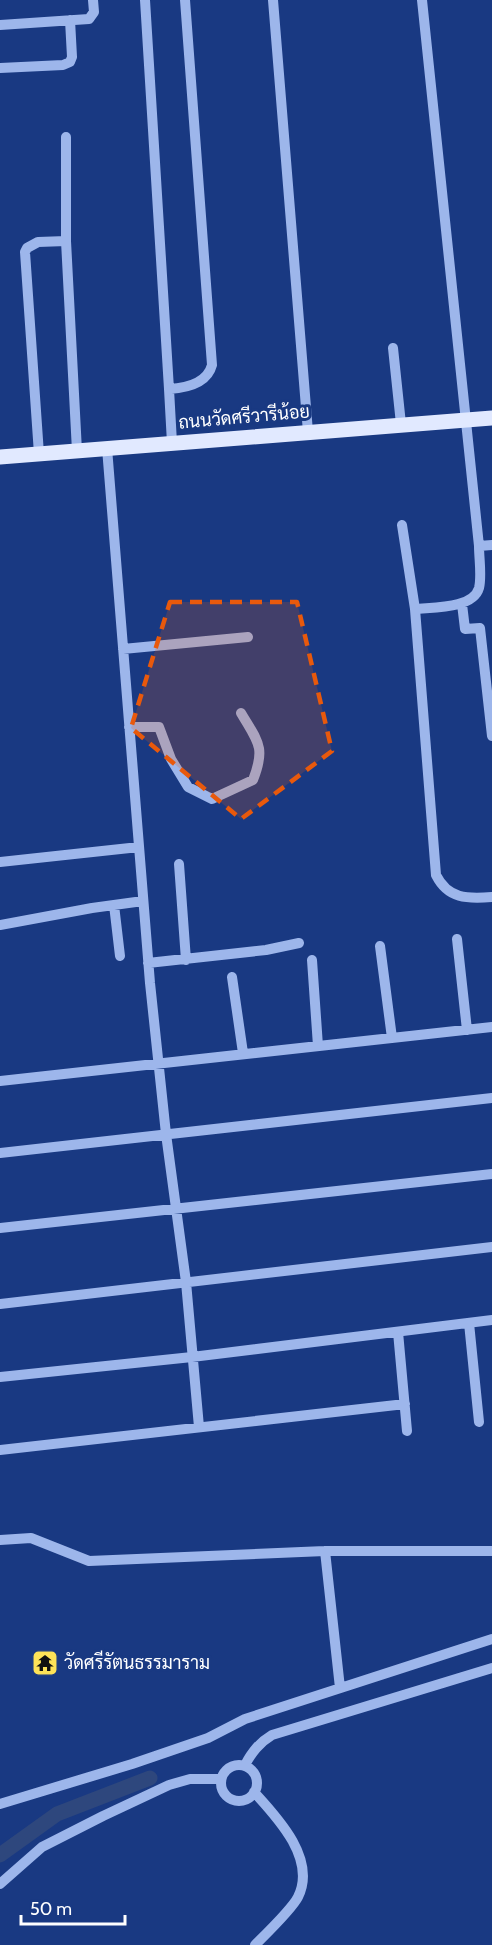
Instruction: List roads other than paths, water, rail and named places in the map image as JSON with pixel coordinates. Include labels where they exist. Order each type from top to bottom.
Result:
[{"type":"main road","name":"ถนนวัดศรีวารีน้อย","points":[[0,457],[492,418]]},
{"type":"street","points":[[0,25],[89,19],[93,16],[93,0]]},
{"type":"street","points":[[145,0],[172,443]]},
{"type":"street","points":[[169,389],[186,388],[193,385],[210,372],[212,365],[185,0]]},
{"type":"street","points":[[273,0],[308,432]]},
{"type":"street","points":[[416,609],[462,604],[470,600],[479,588],[478,546],[422,0]]},
{"type":"street","points":[[0,68],[63,65],[70,62],[72,57],[70,20]]},
{"type":"street","points":[[66,137],[66,241],[77,451]]},
{"type":"street","points":[[39,454],[25,252],[32,244],[66,241]]},
{"type":"street","points":[[393,348],[401,424]]},
{"type":"street","points":[[107,448],[148,963],[166,1134],[186,1282],[199,1427]]},
{"type":"street","points":[[402,525],[416,609],[436,875],[446,890],[457,895],[477,898],[492,897]]},
{"type":"street","points":[[478,546],[492,545]]},
{"type":"street","points":[[462,604],[465,630],[480,628],[492,736]]},
{"type":"street","points":[[123,649],[248,637]]},
{"type":"street","points":[[129,727],[159,728],[171,759],[188,787],[212,800],[253,780],[260,762],[259,744],[241,713]]},
{"type":"street","points":[[0,862],[139,847]]},
{"type":"street","points":[[179,864],[186,960]]},
{"type":"street","points":[[0,925],[143,901]]},
{"type":"street","points":[[114,905],[120,957]]},
{"type":"street","points":[[457,939],[467,1030]]},
{"type":"street","points":[[148,963],[266,950],[299,943]]},
{"type":"street","points":[[380,946],[392,1038]]},
{"type":"street","points":[[312,960],[318,1046]]},
{"type":"street","points":[[232,977],[243,1053]]},
{"type":"street","points":[[0,1081],[492,1027]]},
{"type":"street","points":[[0,1153],[492,1098]]},
{"type":"street","points":[[0,1228],[492,1173]]},
{"type":"street","points":[[0,1304],[492,1247]]},
{"type":"street","points":[[0,1377],[192,1357],[492,1320]]},
{"type":"street","points":[[469,1323],[479,1422]]},
{"type":"street","points":[[398,1332],[407,1431]]},
{"type":"street","points":[[0,1450],[405,1404]]},
{"type":"street","points":[[0,1540],[31,1538],[89,1561],[325,1551],[492,1551]]},
{"type":"street","points":[[325,1551],[340,1688]]},
{"type":"street","points":[[0,1804],[132,1764],[208,1738],[245,1719],[492,1639]]},
{"type":"street","points":[[245,1766],[254,1749],[261,1741],[272,1735],[492,1668]]},
{"type":"street","points":[[232,1765],[245,1766],[255,1774],[257,1780],[254,1792],[244,1800],[232,1799],[222,1791],[221,1779],[223,1773],[232,1765]]},
{"type":"street","points":[[0,1884],[42,1847],[103,1816],[169,1785],[190,1779],[221,1779]]},
{"type":"street","points":[[254,1792],[296,1846],[301,1865],[302,1883],[298,1897],[255,1945]]},
{"type":"waterway","points":[[0,1855],[57,1814],[150,1778]]},
{"type":"place","name":"วัดศรีรัตนธรรมาราม","points":[[45,1663]]}]
